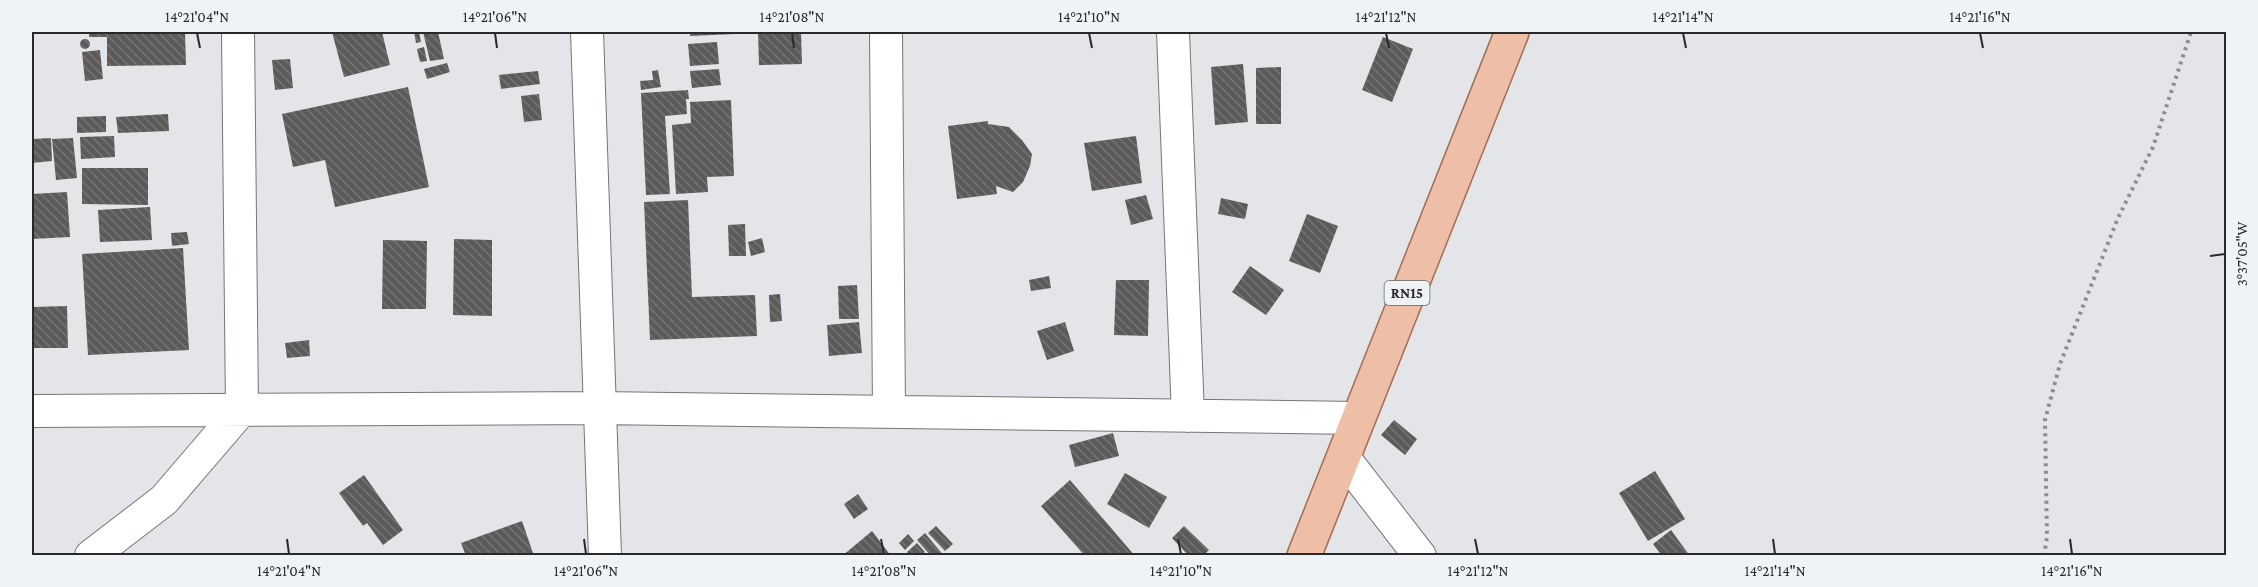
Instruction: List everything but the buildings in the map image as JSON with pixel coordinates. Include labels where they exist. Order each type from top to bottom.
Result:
[{"type":"main road","name":"RN15","points":[[1304,555],[1512,32]]},
{"type":"street","points":[[91,555],[164,500],[242,409],[238,32]]},
{"type":"street","points":[[587,32],[598,408],[605,555]]},
{"type":"street","points":[[886,32],[889,412]]},
{"type":"street","points":[[1173,32],[1188,416]]},
{"type":"street","points":[[32,411],[598,408],[1358,418]]},
{"type":"street","points":[[1344,458],[1420,555]]},
{"type":"path","points":[[2043,555],[2047,537],[2045,420],[2060,364],[2118,218],[2153,147],[2191,32]]}]
